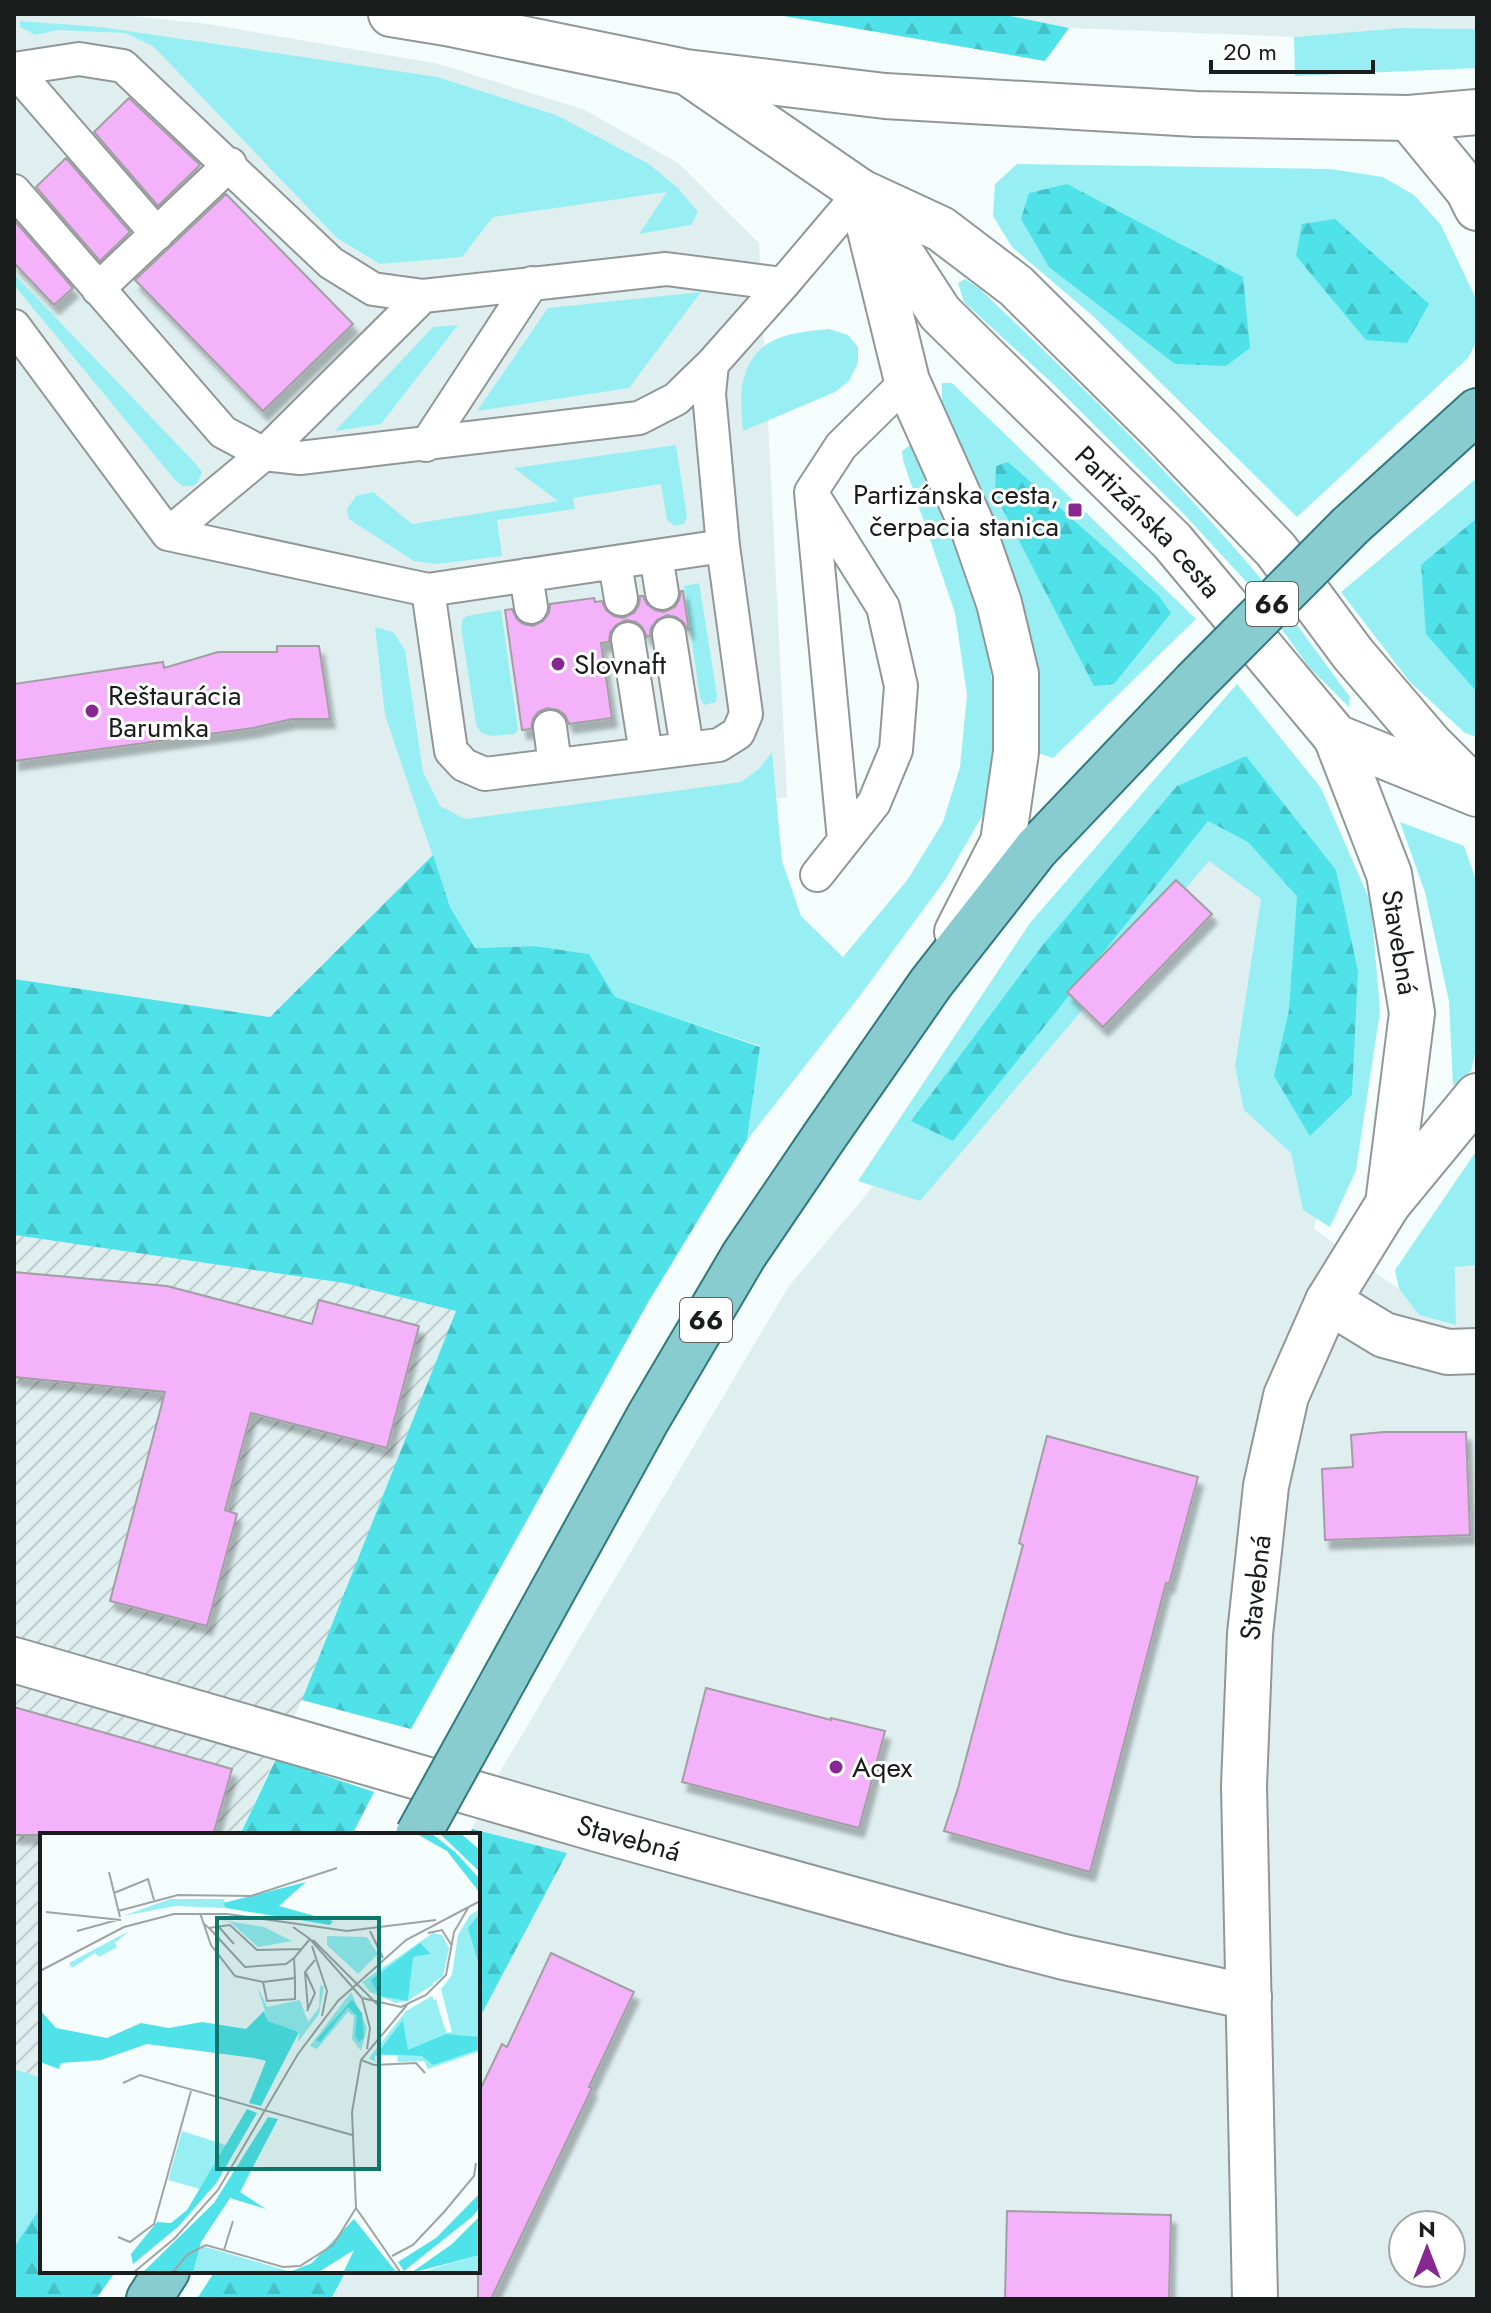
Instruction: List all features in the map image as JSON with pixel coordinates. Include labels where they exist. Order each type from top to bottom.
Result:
[{"type":"main road","name":"66","points":[[419,1833],[648,1418],[744,1255],[931,983],[1036,849],[1194,683],[1350,526],[1477,411]]},
{"type":"main road","points":[[149,2299],[166,2273]]},
{"type":"street","name":"Partizánska cesta","points":[[391,14],[686,72],[885,96],[1196,114],[1409,118],[1477,112]]},
{"type":"street","name":"Partizánska cesta","points":[[686,72],[861,192],[940,313],[1172,541],[1336,737],[1477,793]]},
{"type":"street","points":[[1409,118],[1468,190],[1477,208]]},
{"type":"street","points":[[861,192],[907,381],[973,528],[999,603],[1016,674],[1016,752],[1003,842],[931,983]]},
{"type":"street","points":[[861,192],[941,229],[1016,286],[1276,550],[1353,654],[1477,793]]},
{"type":"street","name":"Stavebná","points":[[1336,737],[1389,874],[1412,1013],[1388,1204]]},
{"type":"street","name":"Stavebná","points":[[1255,2299],[1244,1786],[1250,1634],[1266,1486],[1286,1396],[1328,1301],[1388,1204],[1477,1096]]},
{"type":"street","points":[[1328,1301],[1384,1335],[1448,1352],[1477,1351]]},
{"type":"street","name":"Stavebná","points":[[14,1660],[597,1829],[1064,1957],[1249,1997]]},
{"type":"lane","points":[[14,69],[79,59],[123,66],[230,164],[331,263],[373,289],[423,296],[666,269],[783,284]]},
{"type":"lane","points":[[14,69],[157,234]]},
{"type":"lane","points":[[98,289],[230,164]]},
{"type":"lane","points":[[14,191],[223,432],[264,454],[300,458],[639,418],[676,399],[712,364],[861,192]]},
{"type":"lane","points":[[426,445],[532,283]]},
{"type":"lane","points":[[168,534],[264,454],[423,296]]},
{"type":"lane","points":[[14,326],[168,534],[428,590],[529,591],[615,563],[723,546]]},
{"type":"lane","points":[[428,590],[451,751],[464,765],[485,774],[719,745],[738,733],[746,714],[723,546],[709,394],[712,364]]},
{"type":"lane","points":[[844,840],[811,492],[841,446],[907,381]]},
{"type":"lane","points":[[811,492],[883,607],[901,686],[896,750],[874,803],[817,875]]},
{"type":"lane","points":[[656,556],[662,593]]},
{"type":"lane","points":[[615,563],[621,599]]},
{"type":"lane","points":[[669,634],[687,748]]},
{"type":"lane","points":[[628,639],[646,754]]},
{"type":"lane","points":[[550,727],[555,765]]},
{"type":"shaded area","points":[[14,14],[113,14],[208,24],[439,64],[585,110],[678,163],[759,243],[787,797],[433,855],[270,1017],[14,979]]},
{"type":"shaded area","points":[[1001,14],[1477,14],[1477,29],[1400,28],[1294,37],[1069,28]]},
{"type":"shaded area","points":[[20,21],[101,27],[437,77],[556,115],[649,164],[678,188],[698,212],[691,225],[639,234],[667,192],[493,217],[462,257],[380,264],[337,238],[153,46],[125,33],[58,30],[35,35],[20,27]]},
{"type":"shaded area","points":[[1400,28],[1477,29],[1477,68],[1295,76],[1294,37]]},
{"type":"shaded area","points":[[1017,164],[1330,169],[1383,177],[1414,195],[1441,225],[1477,301],[1477,341],[1468,358],[1297,517],[1094,317],[1012,247],[993,216],[995,184]]},
{"type":"shaded area","points":[[14,274],[195,463],[202,472],[198,482],[193,486],[182,486],[175,480],[14,285]]},
{"type":"shaded area","points":[[965,279],[980,289],[1089,394],[1228,541],[1284,608],[1350,697],[1349,707],[1309,667],[1253,589],[1182,512],[1052,383],[964,302],[958,283]]},
{"type":"shaded area","points":[[701,292],[629,388],[477,411],[548,308]]},
{"type":"shaded area","points":[[458,325],[381,424],[335,431],[433,327]]},
{"type":"shaded area","points":[[829,329],[848,335],[858,347],[858,363],[849,381],[835,392],[743,431],[742,386],[754,357],[763,347],[785,336]]},
{"type":"shaded area","points":[[942,383],[952,383],[1196,619],[1053,758],[1038,753],[1040,691],[1009,566],[942,409]]},
{"type":"shaded area","points":[[676,445],[687,517],[684,524],[675,526],[667,520],[661,484],[573,498],[575,509],[497,520],[502,556],[436,564],[414,561],[349,519],[347,509],[356,496],[373,492],[412,524],[558,501],[514,468]]},
{"type":"shaded area","points":[[910,445],[958,550],[986,636],[994,697],[995,757],[985,811],[945,880],[859,997],[747,1140],[760,1046],[614,997],[589,954],[535,946],[475,948],[450,907],[385,715],[375,627],[393,632],[405,650],[423,772],[440,806],[465,819],[741,782],[759,769],[772,752],[782,861],[801,916],[843,957],[908,879],[943,822],[960,767],[967,695],[955,613],[903,460],[902,451]]},
{"type":"shaded area","points":[[1477,478],[1477,737],[1465,733],[1410,682],[1341,592]]},
{"type":"shaded area","points":[[699,583],[717,695],[716,702],[704,705],[700,698],[684,586]]},
{"type":"shaded area","points":[[501,610],[518,730],[514,734],[492,736],[482,733],[476,724],[461,627],[467,616]]},
{"type":"shaded area","points":[[1237,684],[1321,788],[1371,903],[1380,1011],[1356,1170],[1330,1227],[1303,1210],[1291,1153],[1244,1110],[1235,1066],[1261,899],[1209,861],[920,1201],[858,1181],[1030,923]]},
{"type":"shaded area","points":[[1213,785],[1321,887],[1342,1117],[1314,1229],[1399,1289],[1419,1315],[1456,1325],[1455,1266],[1477,1265],[1477,2299],[331,2299],[345,2273],[480,2273],[480,2017],[567,1853],[472,1829],[498,1775],[789,1286]]},
{"type":"shaded area","points":[[1400,822],[1464,846],[1477,883],[1477,1045],[1471,1071],[1453,1086],[1449,1001],[1425,892]]},
{"type":"shaded area","points":[[1477,1150],[1477,1265],[1455,1267],[1456,1325],[1419,1315],[1399,1289],[1395,1270]]},
{"type":"shaded area","points":[[14,1235],[344,1283],[457,1311],[302,1700],[241,1833],[40,1833],[40,2077],[14,2069]]},
{"type":"shaded area","points":[[14,2069],[40,2077],[40,2208],[14,2247]]},
{"type":"green space","points":[[772,14],[1001,14],[1069,28],[1045,61]]},
{"type":"green space","points":[[1067,184],[1243,277],[1250,348],[1226,366],[1175,364],[1049,267],[1021,219],[1029,193]]},
{"type":"green space","points":[[1335,219],[1429,304],[1407,343],[1366,340],[1296,256],[1302,224]]},
{"type":"green space","points":[[1008,462],[1159,596],[1171,613],[1114,684],[1094,686],[995,494],[996,466]]},
{"type":"green space","points":[[1477,518],[1477,692],[1426,634],[1421,565]]},
{"type":"green space","points":[[1246,756],[1336,870],[1358,971],[1352,1095],[1310,1136],[1274,1076],[1289,1010],[1297,896],[1248,842],[1208,821],[953,1141],[911,1121],[1042,946],[1177,786]]},
{"type":"green space","points":[[433,855],[450,907],[475,948],[535,946],[589,954],[615,997],[760,1047],[747,1140],[647,1304],[411,1729],[302,1700],[456,1311],[344,1283],[14,1235],[14,979],[270,1017]]},
{"type":"green space","points":[[276,1759],[374,1792],[353,1833],[241,1833]]},
{"type":"green space","points":[[472,1829],[567,1853],[480,2017],[480,1833],[470,1833]]},
{"type":"green space","points":[[40,2208],[40,2273],[115,2273],[96,2299],[14,2299],[14,2247]]},
{"type":"green space","points":[[214,2273],[345,2273],[331,2299],[197,2299]]},
{"type":"building","points":[[129,98],[200,165],[158,206],[94,132]]},
{"type":"building","points":[[66,158],[130,232],[100,261],[36,187]]},
{"type":"building","points":[[226,194],[353,324],[263,411],[135,280]]},
{"type":"building","points":[[14,220],[73,288],[54,305],[14,263]]},
{"type":"building","name":"Slovnaft","points":[[681,591],[689,631],[683,622],[667,615],[657,620],[647,637],[636,622],[626,620],[616,625],[610,633],[609,642],[601,643],[612,718],[569,724],[565,715],[547,708],[538,712],[531,729],[522,730],[505,610],[512,609],[523,624],[533,626],[543,621],[549,613],[550,604],[594,598],[595,602],[602,601],[606,610],[614,616],[623,618],[634,613],[640,596],[655,610],[664,612],[675,607]]},
{"type":"building","points":[[277,646],[319,646],[330,719],[292,719],[253,728],[14,761],[14,684],[163,662],[164,668],[218,652],[277,652]]},
{"type":"building","points":[[1176,880],[1212,914],[1103,1027],[1067,992]]},
{"type":"building","points":[[14,1272],[167,1286],[312,1324],[319,1300],[419,1326],[387,1448],[251,1413],[225,1510],[237,1514],[207,1626],[110,1601],[165,1392],[14,1377]]},
{"type":"building","points":[[1466,1432],[1470,1535],[1325,1540],[1322,1469],[1353,1467],[1351,1435]]},
{"type":"building","points":[[1047,1436],[1198,1477],[1169,1584],[1166,1583],[1090,1872],[944,1831],[1023,1545],[1019,1543]]},
{"type":"building","points":[[706,1688],[885,1731],[859,1828],[682,1782]]},
{"type":"building","points":[[14,1707],[232,1769],[214,1833],[14,1835]]},
{"type":"building","points":[[551,1953],[634,1992],[589,2087],[592,2088],[491,2299],[478,2299],[480,2090],[502,2044],[507,2047]]},
{"type":"building","points":[[1007,2211],[1171,2215],[1169,2299],[1005,2299]]},
{"type":"place","name":"Partizánska cesta, čerpacia stanica","points":[[1075,510]]},
{"type":"place","name":"Slovnaft","points":[[558,664]]},
{"type":"place","name":"Reštaurácia Barumka","points":[[92,711]]},
{"type":"place","name":"Aqex","points":[[836,1767]]}]
